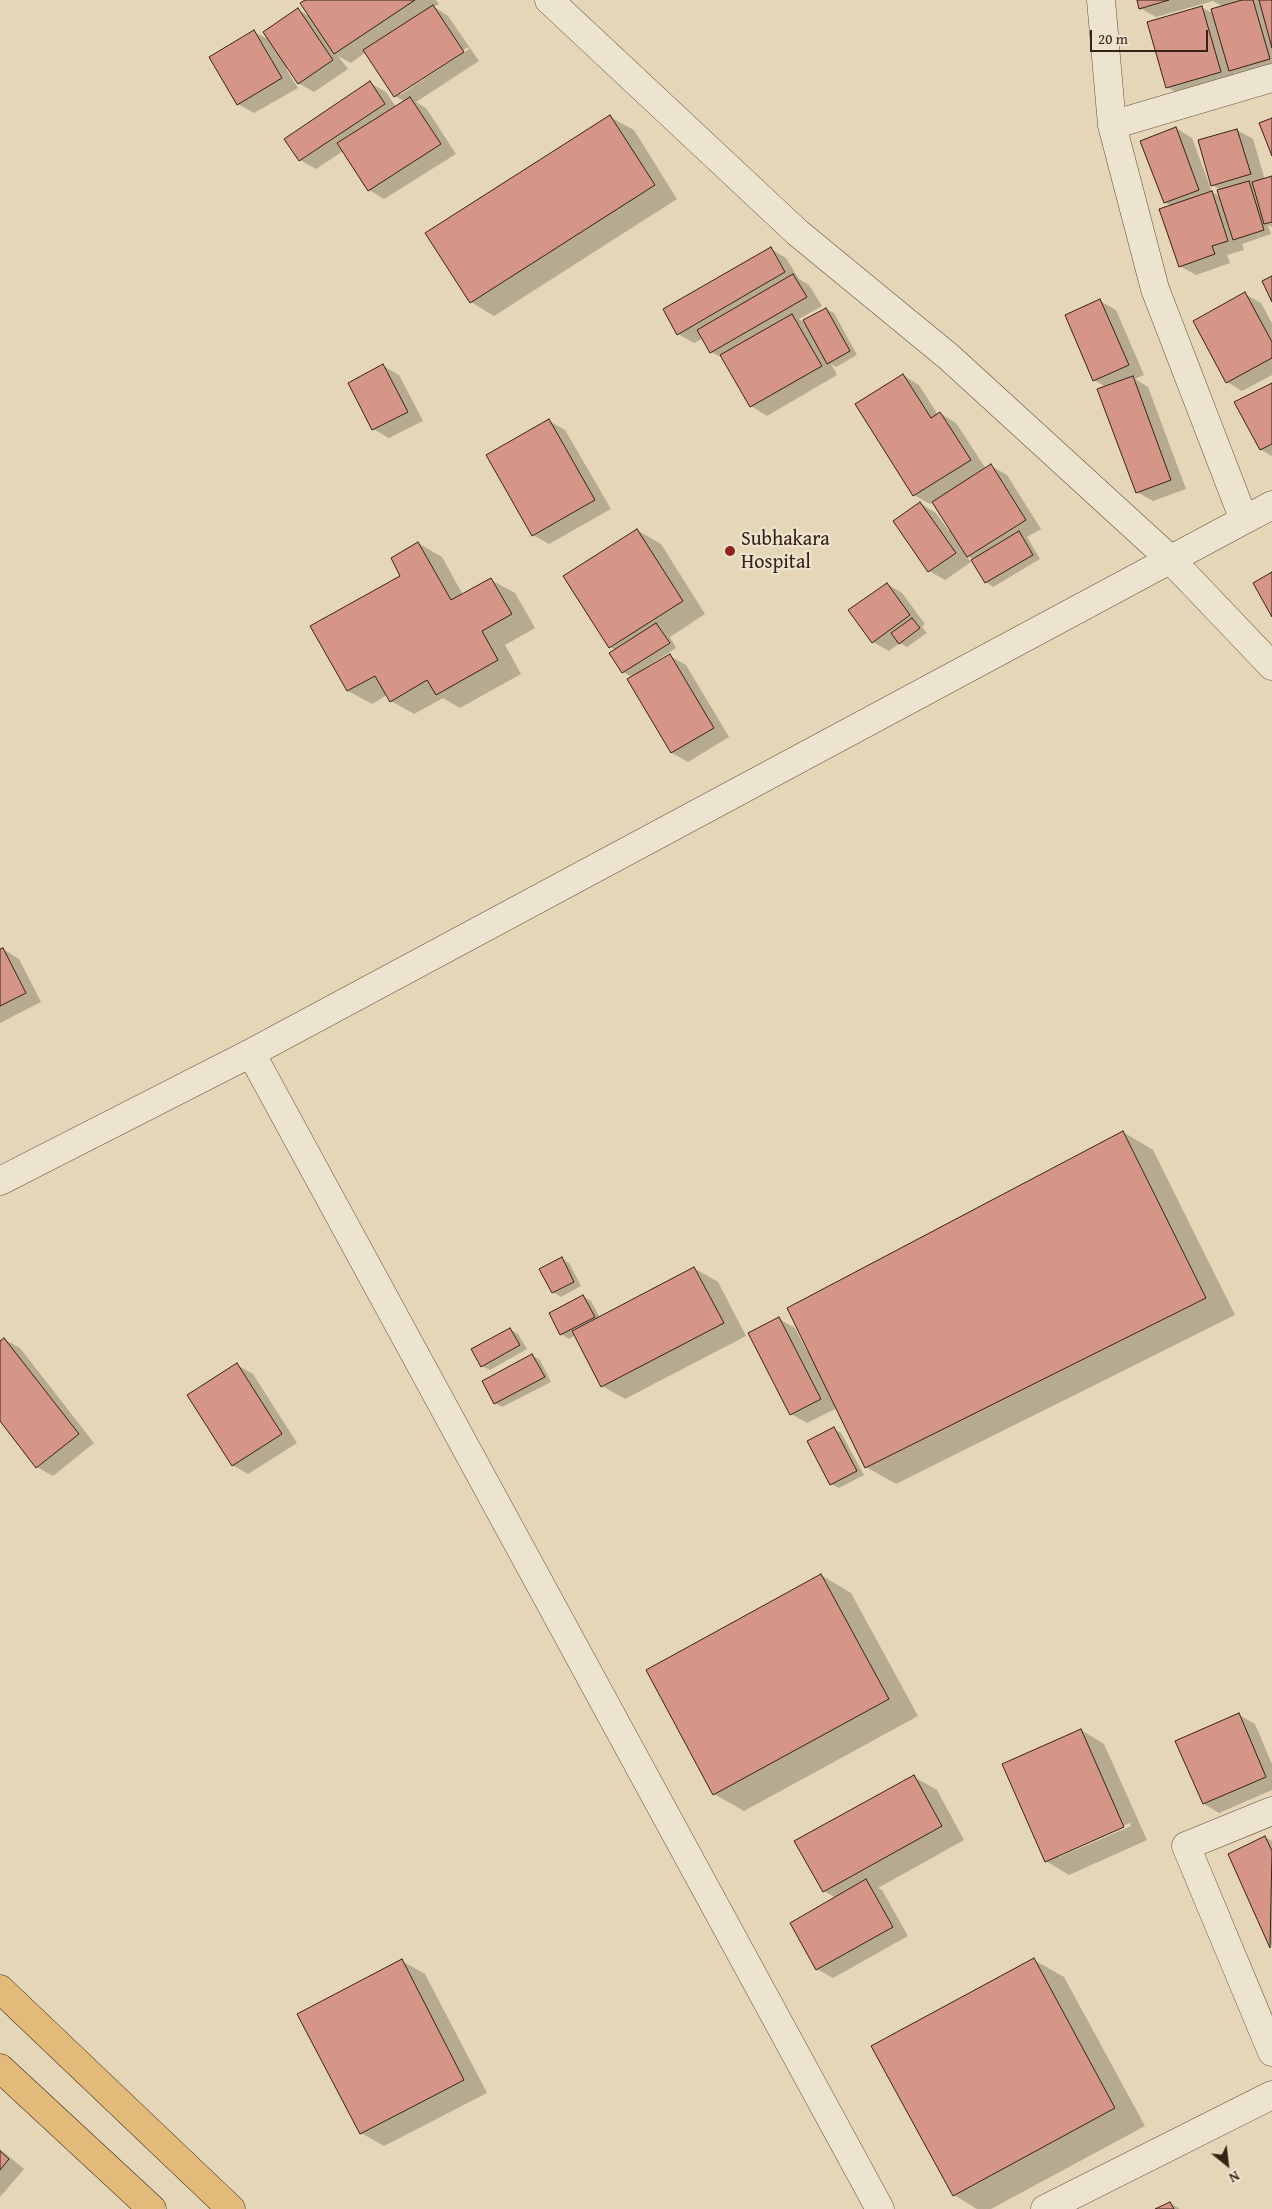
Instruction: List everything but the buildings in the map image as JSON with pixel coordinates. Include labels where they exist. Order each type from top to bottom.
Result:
[{"type":"main road","points":[[0,1988],[232,2209]]},
{"type":"main road","points":[[0,2068],[152,2209]]},
{"type":"street","points":[[549,0],[798,232],[949,357],[1172,560],[1272,666]]},
{"type":"street","points":[[1100,0],[1112,125],[1155,289],[1244,520]]},
{"type":"street","points":[[1112,125],[1272,78]]},
{"type":"street","points":[[0,1181],[251,1053],[1272,505]]},
{"type":"street","points":[[251,1053],[880,2209]]},
{"type":"street","points":[[1272,1811],[1186,1846],[1272,2052]]},
{"type":"street","points":[[1044,2209],[1272,2095]]},
{"type":"place","name":"Subhakara Hospital","points":[[730,551]]}]
